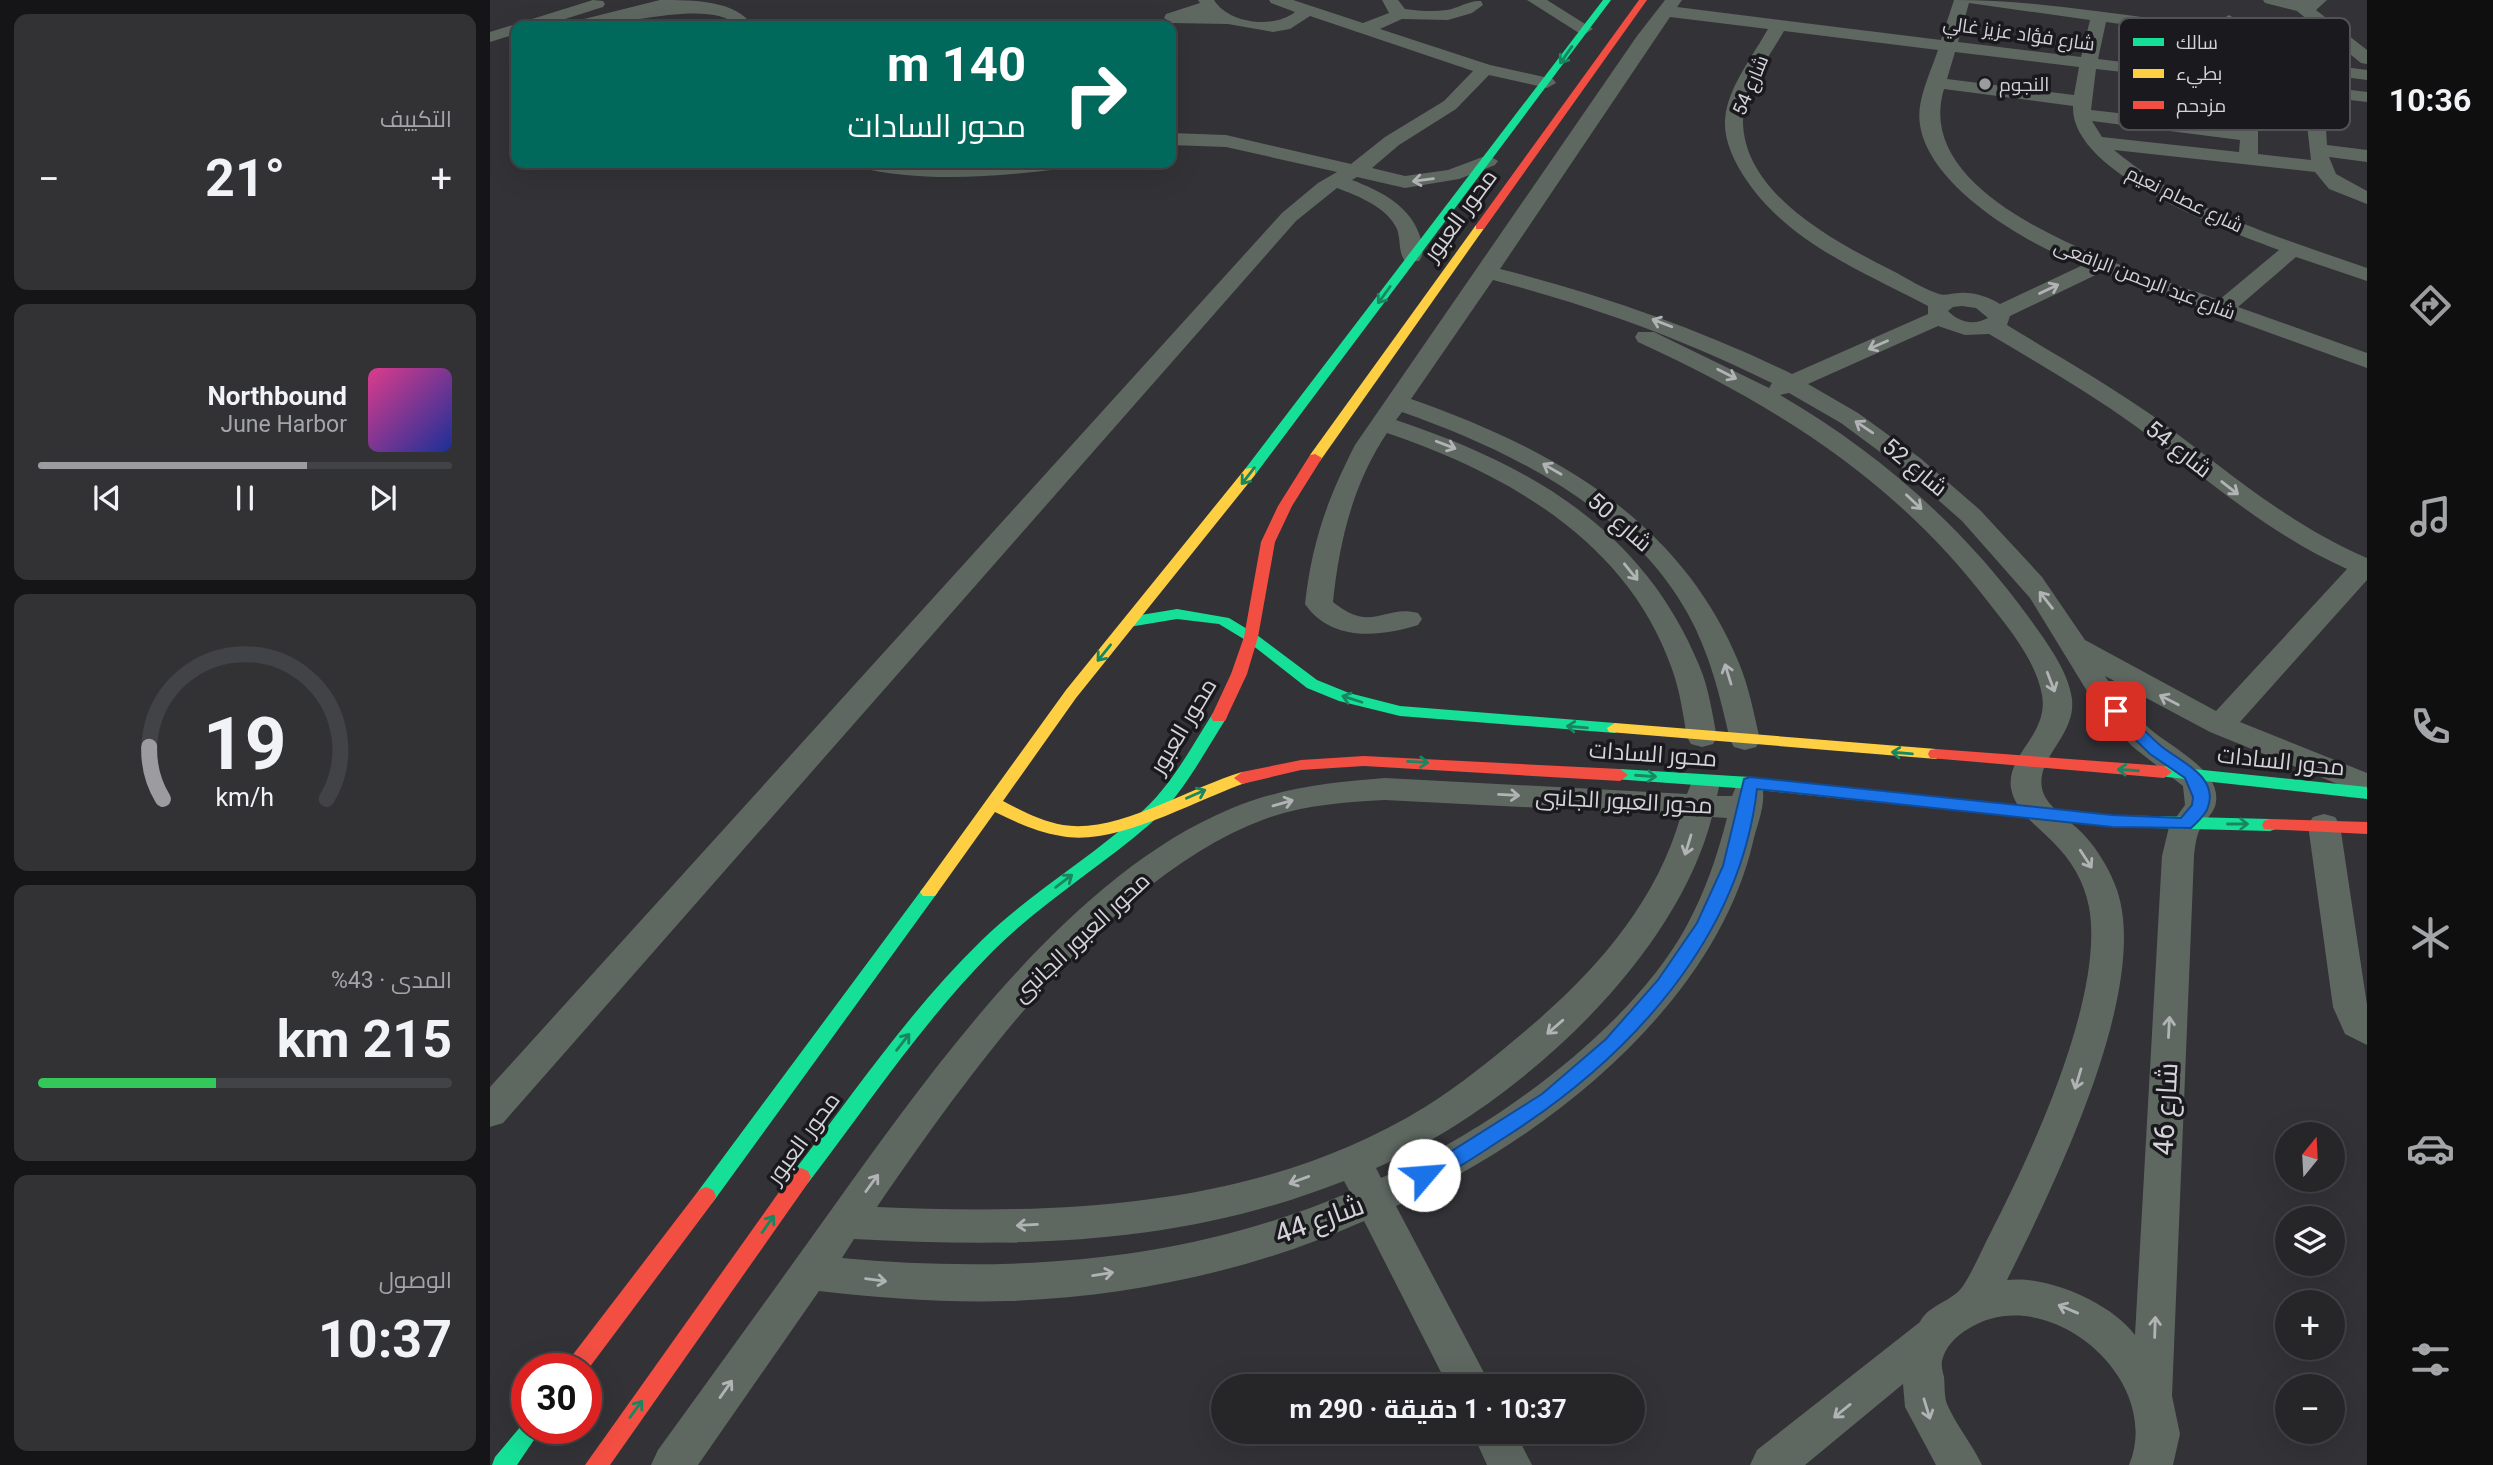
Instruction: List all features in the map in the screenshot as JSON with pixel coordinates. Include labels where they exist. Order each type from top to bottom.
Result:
[{"type":"main road","name":"محور العبور","points":[[587,1353],[776,1104],[1071,694],[1283,432],[1607,0]]},
{"type":"main road","name":"محور العبور","points":[[596,1465],[816,1156],[943,992],[988,945],[1035,903],[1146,818],[1171,792],[1222,712],[1239,674],[1251,637],[1268,542],[1285,506],[1327,440],[1643,0]]},
{"type":"main road","name":"محور السادات","points":[[1129,622],[1155,615],[1183,613],[1202,615],[1233,625],[1251,637],[1277,662],[1311,683],[1353,700],[1400,711],[2191,774],[2367,793]]},
{"type":"main road","name":"محور السادات","points":[[994,804],[1016,820],[1068,831],[1113,829],[1146,818],[1200,792],[1255,774],[1321,761],[1446,764],[1703,792]]},
{"type":"main road","points":[[1748,795],[2038,811],[2112,821],[2367,828]]},
{"type":"main road","points":[[503,1465],[519,1444]]},
{"type":"street","points":[[1277,0],[1306,12],[1485,69],[1547,83]]},
{"type":"street","points":[[1535,0],[1585,29]]},
{"type":"street","points":[[1975,0],[2092,27],[2119,24]]},
{"type":"street","points":[[2271,0],[2290,6],[2310,3],[2326,18]]},
{"type":"street","points":[[545,21],[611,4],[675,1],[727,7],[740,15],[743,21]]},
{"type":"street","points":[[1228,19],[1172,18],[1207,3],[1214,13],[1228,19],[1251,27],[1274,28],[1295,22],[1306,12]]},
{"type":"street","points":[[586,21],[611,4]]},
{"type":"street","points":[[1364,29],[1395,7],[1436,17],[1459,14],[1475,5]]},
{"type":"street","points":[[1408,620],[1367,628],[1332,617],[1320,604],[1322,575],[1334,520],[1354,469],[1388,412],[1484,278],[1643,40],[1670,5]]},
{"type":"street","name":"شارع فؤاد عزيز غالي","points":[[1670,5],[1755,16],[1778,24],[2119,68]]},
{"type":"street","name":"شارع عبد الرحمن الرافعى","points":[[1964,12],[1948,45],[1929,107],[1932,135],[1947,164],[1975,194],[2015,224],[2077,256],[2367,362]]},
{"type":"street","name":"شارع 54","points":[[1778,24],[1739,101],[1734,121],[1737,143],[1748,166],[1765,190],[1802,227],[1956,310],[1987,304],[1997,319],[2142,420],[2290,532],[2366,561]]},
{"type":"street","points":[[2083,108],[2092,27]]},
{"type":"street","points":[[490,37],[511,31]]},
{"type":"street","points":[[2350,42],[2367,58]]},
{"type":"street","points":[[490,52],[511,46]]},
{"type":"street","points":[[490,1112],[1289,217],[1345,175],[1450,105],[1485,69]]},
{"type":"street","points":[[1937,83],[2119,116]]},
{"type":"street","name":"شارع عصام نعيم","points":[[2083,108],[2082,121],[2093,142],[2115,164],[2148,185],[2293,249],[2367,275]]},
{"type":"street","points":[[2204,130],[2249,136]]},
{"type":"street","points":[[2249,130],[2250,158]]},
{"type":"street","points":[[2317,130],[2320,158],[2328,178],[2344,189],[2367,198]]},
{"type":"street","points":[[1176,139],[1226,141],[1345,175],[1398,214],[1408,228],[1413,242],[1412,257]]},
{"type":"street","points":[[2093,142],[2171,164],[2250,158],[2367,156]]},
{"type":"street","points":[[1176,149],[1232,153],[1345,175],[1414,182],[1452,175],[1488,161]]},
{"type":"street","points":[[2171,164],[2190,204]]},
{"type":"street","points":[[907,168],[933,171],[980,168]]},
{"type":"street","points":[[2222,309],[2293,249]]},
{"type":"street","points":[[1765,394],[2077,256]]},
{"type":"street","points":[[1956,310],[1981,329],[2100,265]]},
{"type":"street","name":"شارع 52","points":[[1484,278],[1553,287],[1642,315],[1728,350],[1793,382],[1877,435],[1970,515],[2027,576],[2053,610],[2104,698],[2127,724],[2156,750],[2191,774]]},
{"type":"street","name":"شارع 52","points":[[1484,278],[1598,317],[1710,366],[1765,394],[1849,447],[1911,498],[1967,555],[2017,620],[2051,680],[2057,700],[2056,723],[2047,744],[2030,763]]},
{"type":"street","points":[[1789,408],[1815,396],[1956,310]]},
{"type":"street","name":"شارع 50","points":[[1388,412],[1433,440],[1501,470],[1570,513],[1601,539],[1628,567],[1671,631],[1686,665],[1702,737]]},
{"type":"street","name":"شارع 50","points":[[1388,412],[1461,424],[1523,452],[1561,474],[1630,526],[1659,556],[1685,589],[1707,624],[1724,662],[1745,740]]},
{"type":"street","points":[[2220,725],[2366,561]]},
{"type":"street","points":[[2075,645],[2155,693],[2220,725],[2367,785]]},
{"type":"street","points":[[1976,1301],[2053,1145],[2087,1051],[2105,976],[2108,920],[2101,891],[2078,848],[2038,811],[2025,786],[2030,763]]},
{"type":"street","points":[[2185,824],[2195,816],[2202,797],[2191,774]]},
{"type":"street","name":"محور العبور الجانبى","points":[[673,1465],[934,1096],[1011,1003],[1121,895],[1198,837],[1241,816],[1288,801],[1336,792],[1385,789],[1703,792],[1748,795]]},
{"type":"street","name":"شارع 44","points":[[844,1222],[958,1228],[1119,1219],[1198,1209],[1281,1187],[1353,1161],[1423,1127],[1463,1101],[1560,1023],[1601,983],[1635,942],[1663,900],[1684,858],[1703,792]]},
{"type":"street","name":"شارع 44","points":[[808,1272],[894,1282],[983,1284],[1074,1279],[1164,1265],[1251,1244],[1334,1216],[1449,1163],[1548,1100],[1613,1044],[1665,985],[1705,926],[1732,866],[1748,795]]},
{"type":"street","name":"شارع 46","points":[[2152,1395],[2177,873],[2179,846],[2185,824]]},
{"type":"street","points":[[2324,825],[2357,986],[2352,1016],[2362,1027]]},
{"type":"street","points":[[1353,1161],[1464,1374]]},
{"type":"street","points":[[1772,1465],[1931,1336],[1951,1315],[1976,1301],[2025,1296],[2078,1313],[2124,1348],[2152,1395],[2158,1417],[2158,1438],[2151,1465]]},
{"type":"street","points":[[1931,1336],[1923,1359],[1923,1395],[1927,1414],[1941,1441],[1960,1465]]},
{"type":"street","points":[[1499,1444],[1510,1465]]},
{"type":"traffic: fast","points":[[1250,472],[1607,0]]},
{"type":"traffic: fast","points":[[1129,622],[1177,614],[1224,621],[1252,638],[1312,684],[1344,697],[1400,711],[1615,728]]},
{"type":"traffic: fast","points":[[801,1177],[943,992],[988,945],[1035,903],[1145,819],[1171,791],[1219,717]]},
{"type":"traffic: fast","points":[[2164,772],[2367,793]]},
{"type":"traffic: fast","points":[[1620,775],[1750,783],[2112,821],[2270,825]]},
{"type":"traffic: fast","points":[[706,1196],[929,892]]},
{"type":"traffic: fast","points":[[503,1465],[519,1444]]},
{"type":"traffic: slow","points":[[1315,458],[1480,227]]},
{"type":"traffic: slow","points":[[929,892],[1071,694],[1250,472]]},
{"type":"traffic: slow","points":[[1615,728],[1936,754]]},
{"type":"traffic: slow","points":[[994,804],[1031,823],[1064,831],[1093,831],[1121,826],[1242,778]]},
{"type":"traffic: jam","points":[[1480,227],[1643,0]]},
{"type":"traffic: jam","points":[[1219,717],[1239,674],[1251,637],[1268,542],[1285,506],[1315,458]]},
{"type":"traffic: jam","points":[[1936,754],[2164,772]]},
{"type":"traffic: jam","points":[[1242,778],[1301,765],[1364,761],[1620,775]]},
{"type":"traffic: jam","points":[[2270,825],[2367,828]]},
{"type":"traffic: jam","points":[[596,1465],[801,1177]]},
{"type":"traffic: jam","points":[[587,1353],[706,1196]]},
{"type":"place","name":"النجوم","points":[[1985,84]]},
{"type":"route","points":[[1424,1175],[1449,1163],[1548,1100],[1613,1044],[1665,985],[1705,926],[1732,866],[1747,808],[1750,783],[2038,811],[2112,821],[2185,824],[2195,816],[2200,807],[2202,797],[2198,785],[2191,774],[2156,750],[2116,711]]}]
